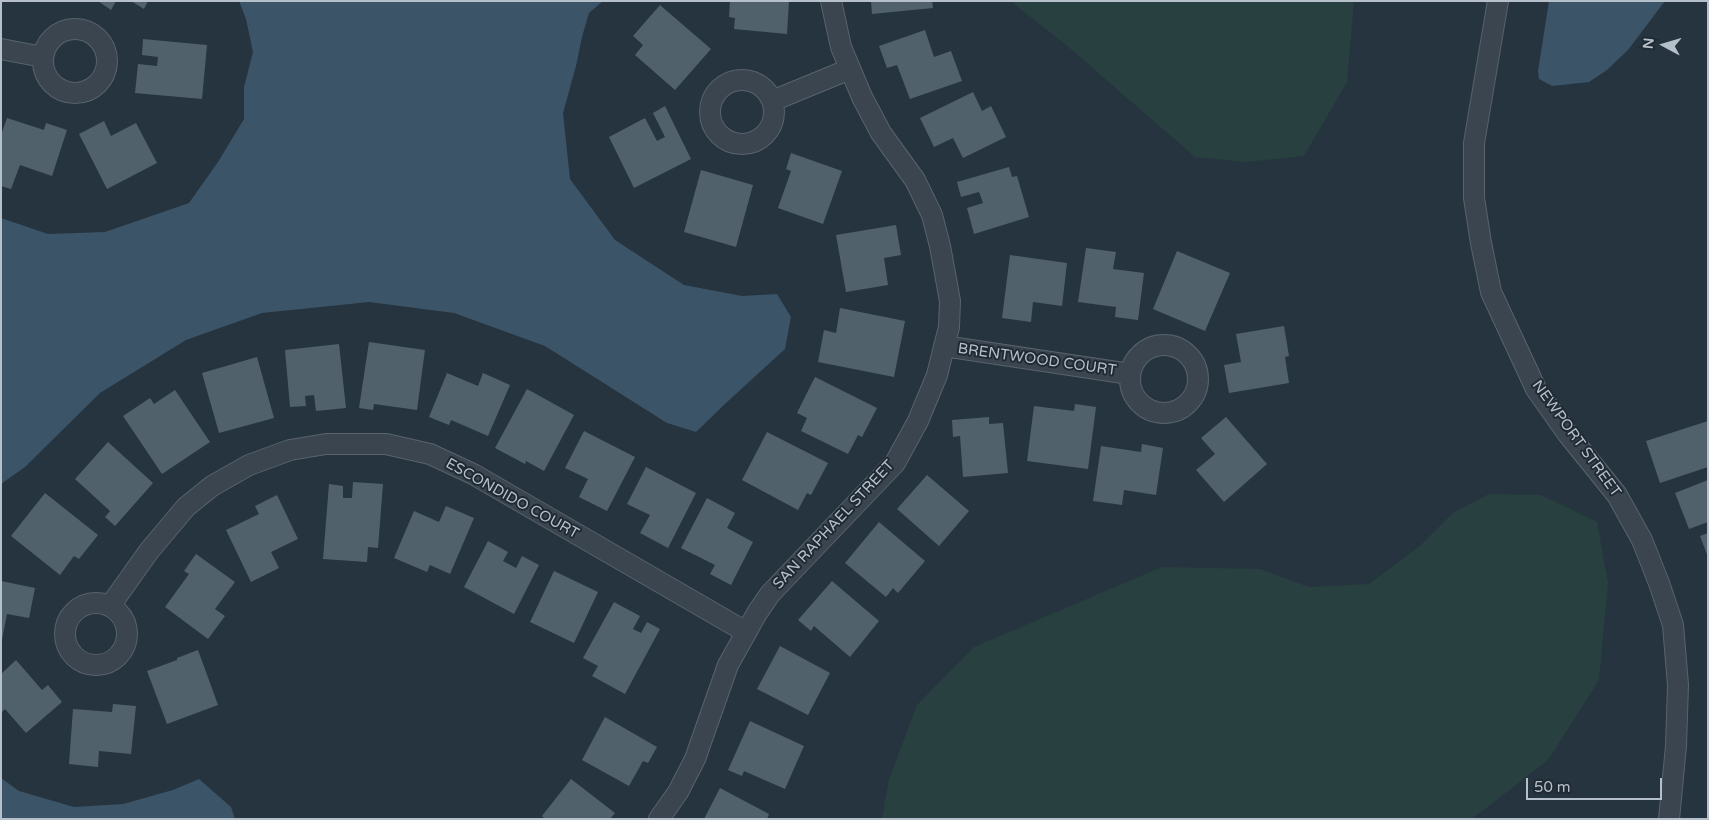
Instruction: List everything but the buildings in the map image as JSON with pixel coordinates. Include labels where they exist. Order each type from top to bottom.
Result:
[{"type":"street","name":"SAN RAPHAEL STREET","points":[[659,819],[678,792],[695,759],[728,665],[770,594],[895,463],[918,421],[937,375],[949,327],[950,301],[932,215],[915,180],[882,133],[862,97],[841,46],[831,1]]},
{"type":"street","name":"NEWPORT STREET","points":[[1498,1],[1474,143],[1474,198],[1480,243],[1491,292],[1536,389],[1567,433],[1617,495],[1642,540],[1662,592],[1672,625],[1678,684],[1676,746],[1669,819]]},
{"type":"street","points":[[1,49],[43,57]]},
{"type":"street","points":[[772,101],[850,69]]},
{"type":"street","name":"BRENTWOOD COURT","points":[[944,346],[1130,374]]},
{"type":"street","name":"ESCONDIDO COURT","points":[[110,606],[148,551],[186,508],[212,486],[249,466],[290,450],[326,444],[386,444],[430,454],[473,474],[746,632]]},
{"type":"green space","points":[[1014,1],[1354,1],[1347,82],[1304,156],[1246,162],[1195,157],[1065,44],[1014,4]]},
{"type":"green space","points":[[1489,494],[1541,495],[1597,522],[1608,583],[1599,680],[1548,760],[1472,819],[882,819],[889,779],[917,705],[974,647],[1162,567],[1260,569],[1309,587],[1369,584],[1420,546],[1454,512]]},
{"type":"water","points":[[239,1],[603,1],[589,13],[563,113],[570,179],[615,240],[684,285],[742,296],[777,294],[791,317],[785,349],[696,432],[667,423],[545,346],[454,313],[369,302],[262,313],[186,340],[100,393],[25,467],[1,484],[1,218],[48,234],[105,232],[189,203],[218,162],[244,119],[244,87],[253,52],[246,19]]},
{"type":"water","points":[[1549,1],[1665,1],[1628,50],[1607,70],[1589,82],[1552,86],[1539,79],[1538,71]]},
{"type":"water","points":[[1,778],[19,791],[74,807],[123,804],[173,790],[199,779],[231,807],[235,819],[1,819]]}]
